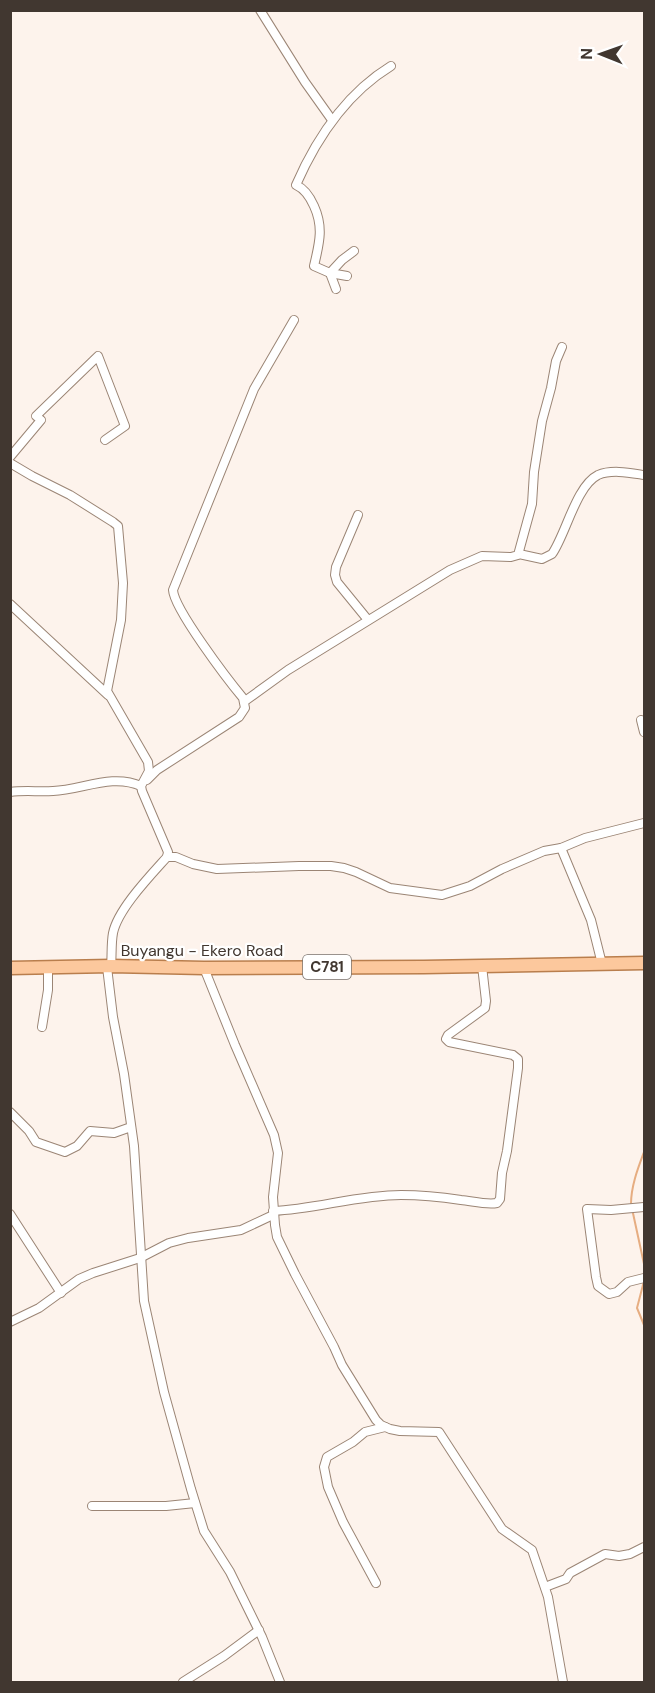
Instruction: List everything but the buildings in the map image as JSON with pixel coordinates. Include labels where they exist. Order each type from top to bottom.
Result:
[{"type":"main road","name":"Buyangu - Ekero Road","points":[[10,968],[645,963]]},
{"type":"street","points":[[260,10],[332,120]]},
{"type":"street","points":[[346,276],[330,273],[314,266],[321,235],[319,217],[303,188],[296,185],[304,166],[332,120],[366,83],[391,66]]},
{"type":"street","points":[[330,273],[354,251]]},
{"type":"street","points":[[330,273],[336,290]]},
{"type":"street","points":[[141,786],[157,770],[239,717],[245,708],[245,701],[189,623],[174,598],[173,590],[254,389],[294,320]]},
{"type":"street","points":[[519,554],[532,504],[534,472],[542,421],[556,361],[562,346]]},
{"type":"street","points":[[10,457],[41,420],[36,416],[98,356],[125,426],[105,440]]},
{"type":"street","points":[[10,463],[70,495],[118,526],[123,583],[121,620],[108,695]]},
{"type":"street","points":[[245,701],[288,670],[425,584],[468,561],[483,556],[511,557],[519,554],[542,559],[552,555],[578,499],[593,479],[598,475],[613,472],[645,475]]},
{"type":"street","points":[[358,516],[336,567],[335,575],[368,620]]},
{"type":"street","points":[[10,604],[108,695],[149,766],[149,771],[141,786],[147,806],[168,849],[167,857],[127,905],[116,922],[109,966],[113,1017],[131,1127],[144,1301],[161,1381],[204,1531],[230,1572],[259,1630],[280,1683]]},
{"type":"street","points":[[641,720],[645,732]]},
{"type":"street","points":[[10,792],[52,792],[118,781],[132,782],[141,786]]},
{"type":"street","points":[[167,857],[176,857],[193,864],[217,869],[331,866],[344,868],[390,888],[442,895],[470,886],[544,851],[645,823]]},
{"type":"street","points":[[561,848],[591,920],[602,963]]},
{"type":"street","points":[[10,1322],[39,1308],[79,1279],[140,1258],[169,1243],[241,1230],[273,1213],[355,1198],[392,1196],[497,1203],[500,1199],[507,1151],[518,1059],[513,1055],[449,1042],[446,1039],[448,1035],[485,1008],[482,966]]},
{"type":"street","points":[[42,1027],[48,990],[48,968]]},
{"type":"street","points":[[204,968],[274,1135],[278,1153],[273,1213],[277,1237],[295,1274],[342,1365],[373,1417],[386,1427],[400,1431],[439,1431],[502,1529],[532,1550],[548,1597],[563,1683]]},
{"type":"street","points":[[10,1112],[29,1131],[36,1142],[65,1152],[77,1146],[90,1131],[114,1133],[131,1127]]},
{"type":"street","points":[[645,1207],[611,1210],[587,1209],[598,1286],[609,1294],[617,1292],[628,1282],[645,1278]]},
{"type":"street","points":[[10,1214],[61,1293]]},
{"type":"street","points":[[376,1583],[343,1522],[328,1487],[324,1467],[327,1457],[365,1432],[386,1427]]},
{"type":"street","points":[[92,1506],[166,1506],[195,1503]]},
{"type":"street","points":[[545,1587],[566,1579],[570,1573],[605,1554],[619,1556],[645,1547]]},
{"type":"street","points":[[183,1683],[259,1630]]},
{"type":"waterway","points":[[644,1152],[631,1197],[644,1264]]},
{"type":"waterway","points":[[644,1281],[637,1308],[644,1325]]}]
